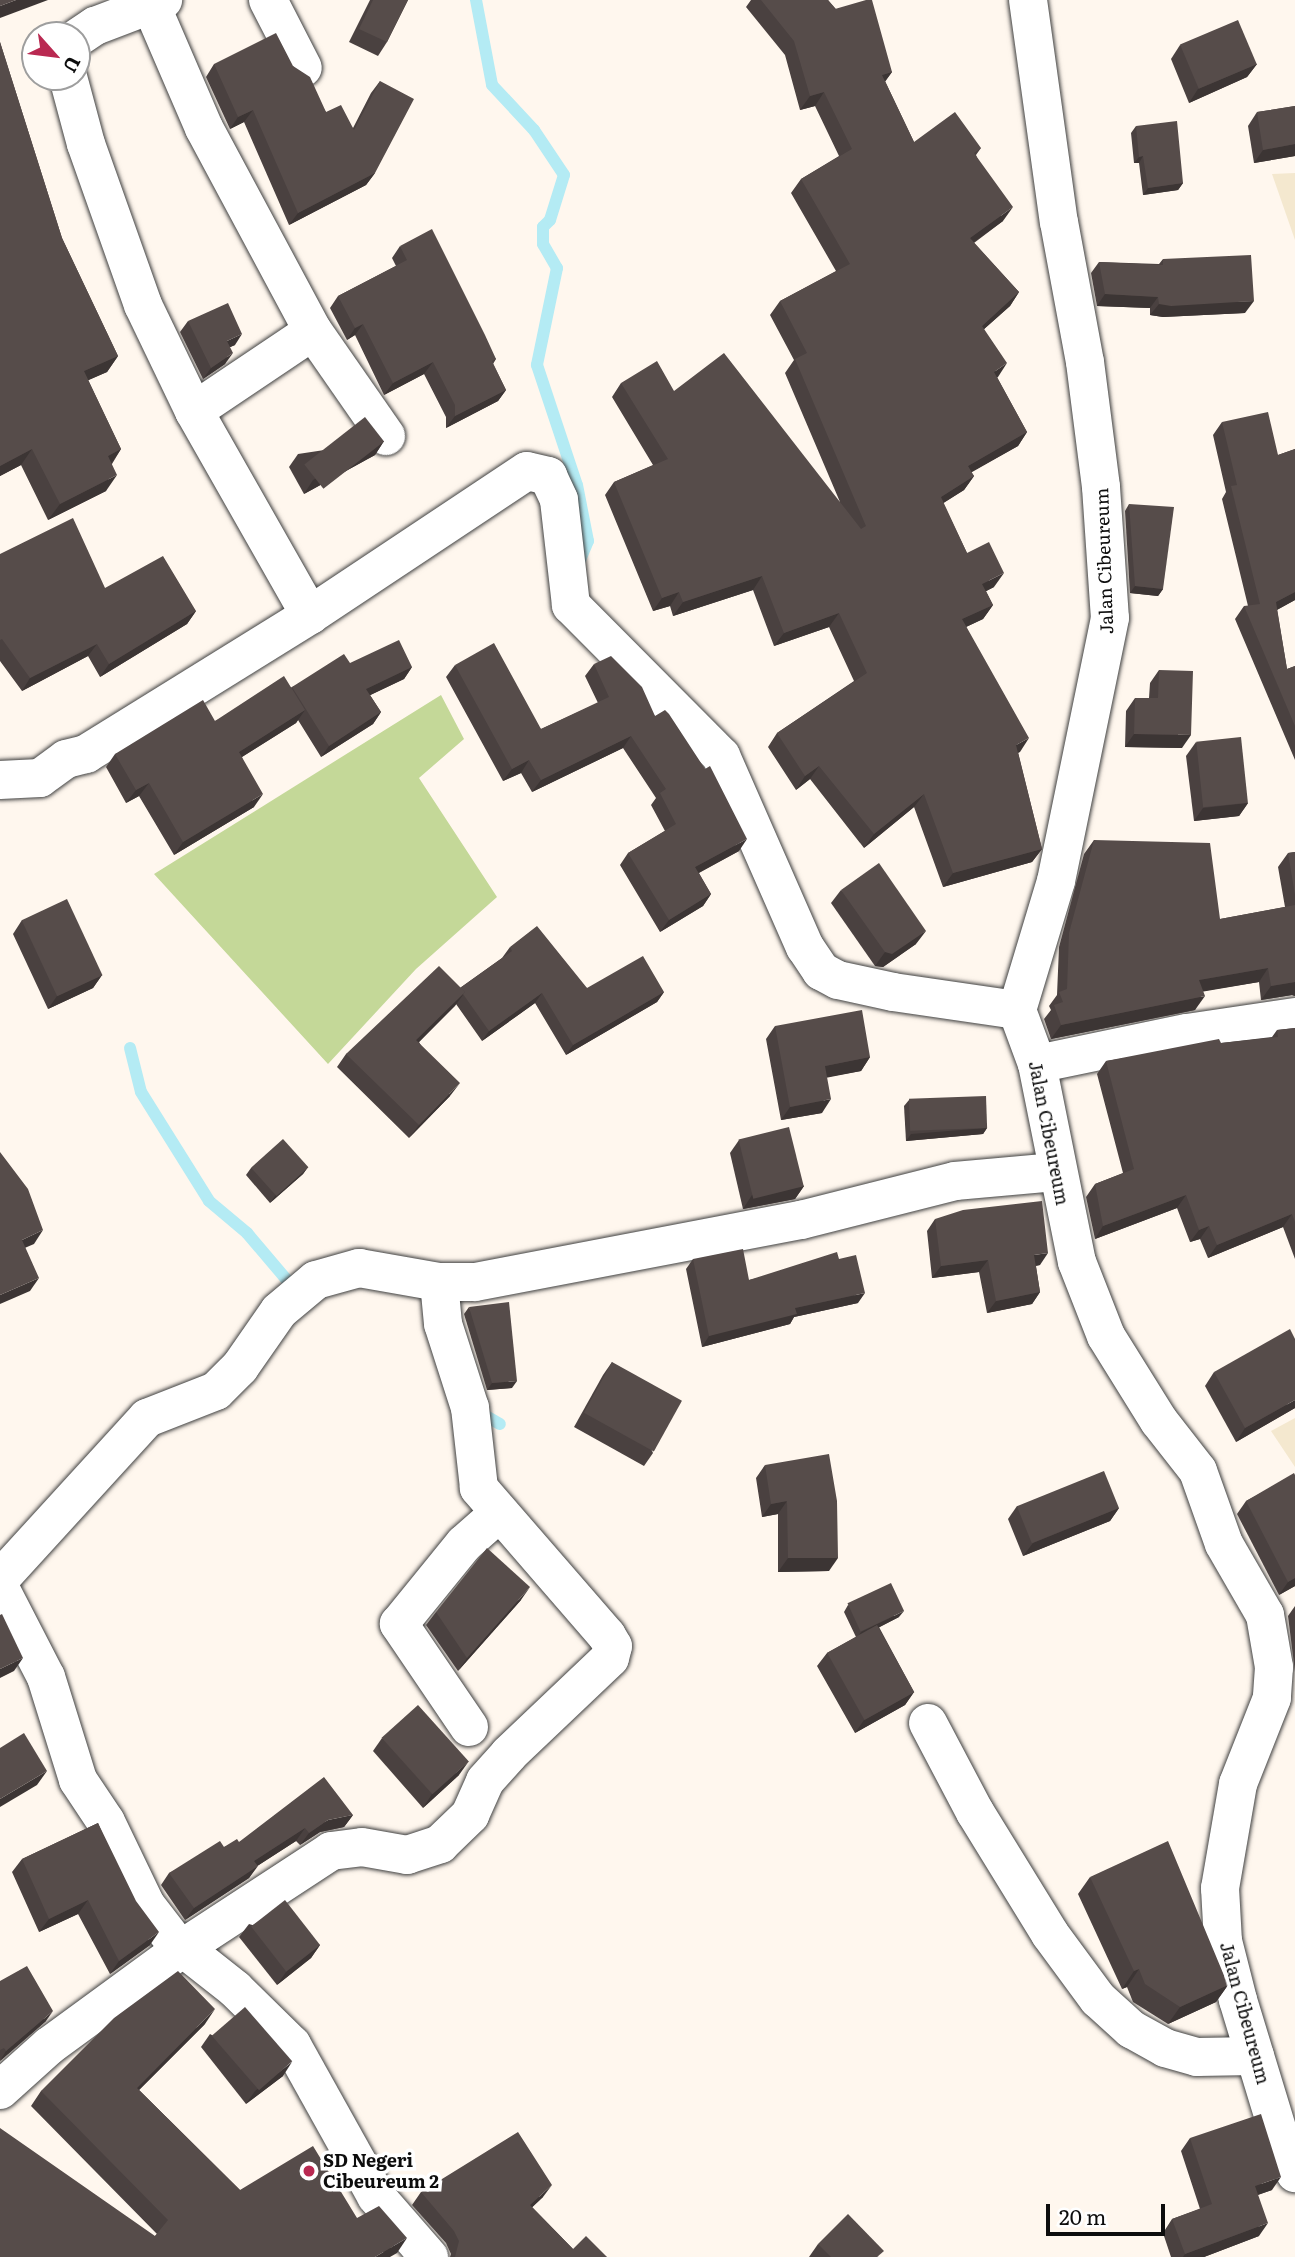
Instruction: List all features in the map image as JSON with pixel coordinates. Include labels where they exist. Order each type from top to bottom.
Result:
[{"type":"street","points":[[268,0],[303,68]]},
{"type":"street","name":"Jalan Cibeureum","points":[[1028,0],[1088,387],[1101,487],[1110,618],[1056,881],[1017,1010],[1037,1064],[1056,1172],[1077,1262],[1106,1335],[1158,1420],[1198,1472],[1224,1544],[1265,1615],[1274,1667],[1284,1695],[1238,1784],[1220,1888],[1223,1941],[1255,2056],[1295,2173]]},
{"type":"street","points":[[91,29],[157,2],[204,128],[313,331],[386,436]]},
{"type":"street","points":[[72,91],[86,144],[143,305],[194,411],[310,615]]},
{"type":"street","points":[[194,411],[313,331]]},
{"type":"street","points":[[0,780],[40,778],[66,760],[86,754],[310,615],[527,471],[548,476],[559,500],[571,605],[721,756],[805,947],[821,971],[838,980],[893,992],[1017,1010]]},
{"type":"street","points":[[1037,1064],[1187,1033],[1295,1017]]},
{"type":"street","points":[[429,2257],[376,2196],[292,2045],[235,1989],[183,1948],[146,1905],[106,1822],[78,1780],[46,1677],[3,1599],[147,1418],[197,1401],[230,1379],[297,1291],[325,1276],[359,1268],[439,1282],[485,1280],[801,1220],[955,1181],[1056,1172]]},
{"type":"street","points":[[0,2090],[49,2046],[183,1948],[331,1851],[362,1847],[407,1855],[440,1844],[470,1815],[485,1782],[509,1754],[610,1658],[613,1646],[607,1636],[479,1488],[470,1408],[443,1324],[439,1282]]},
{"type":"street","points":[[469,1727],[399,1624],[464,1544],[499,1513]]},
{"type":"street","points":[[928,1723],[975,1812],[1051,1934],[1098,1999],[1131,2029],[1165,2048],[1197,2057],[1255,2056]]},
{"type":"shaded area","points":[[1295,173],[1295,240],[1272,174]]},
{"type":"shaded area","points":[[1295,1418],[1295,1467],[1271,1431]]},
{"type":"green space","points":[[441,695],[464,739],[419,778],[497,897],[416,969],[328,1064],[154,874]]},
{"type":"building","points":[[0,0],[16,0],[0,6]]},
{"type":"building","points":[[373,0],[408,0],[387,42],[359,29]]},
{"type":"building","points":[[761,0],[828,0],[835,9],[872,0],[892,72],[882,75],[914,142],[955,112],[981,148],[974,153],[1013,207],[970,238],[1019,292],[982,326],[1007,363],[994,372],[1027,432],[968,466],[974,476],[941,497],[967,553],[989,542],[1004,573],[982,584],[993,605],[962,619],[1029,738],[1016,745],[1042,849],[953,873],[924,794],[874,834],[819,766],[805,776],[777,733],[867,673],[839,613],[784,633],[762,576],[683,602],[679,592],[662,598],[614,482],[668,459],[621,383],[657,361],[674,391],[724,353],[861,529],[866,526],[795,359],[807,353],[780,301],[850,264],[801,179],[852,149],[824,92],[810,96],[794,41]]},
{"type":"building","points":[[1238,20],[1257,64],[1199,89],[1180,45]]},
{"type":"building","points":[[276,33],[293,66],[310,77],[326,112],[341,105],[354,130],[380,81],[414,99],[375,173],[298,213],[253,110],[238,117],[214,64]]},
{"type":"building","points":[[0,42],[62,238],[118,356],[84,371],[121,449],[108,456],[117,475],[60,504],[32,449],[0,466]]},
{"type":"building","points":[[1295,106],[1295,144],[1263,150],[1257,112]]},
{"type":"building","points":[[1177,121],[1183,183],[1148,188],[1143,156],[1139,157],[1136,126]]},
{"type":"building","points":[[432,229],[485,335],[496,359],[492,361],[506,390],[455,416],[455,405],[433,362],[393,383],[363,324],[355,328],[338,296],[407,260],[400,246]]},
{"type":"building","points":[[1251,255],[1254,301],[1171,306],[1159,304],[1158,297],[1105,294],[1099,262],[1163,265],[1163,259]]},
{"type":"building","points":[[228,303],[242,334],[227,341],[233,353],[211,368],[188,321]]},
{"type":"building","points":[[1268,412],[1278,455],[1295,449],[1295,592],[1276,602],[1287,669],[1295,666],[1295,726],[1244,606],[1260,604],[1231,486],[1237,485],[1222,422]]},
{"type":"building","points":[[365,417],[384,441],[323,489],[304,464]]},
{"type":"building","points":[[1129,504],[1174,507],[1163,589],[1135,586]]},
{"type":"building","points":[[73,518],[105,588],[163,556],[196,611],[109,664],[97,644],[30,678],[2,639],[0,640],[0,554]]},
{"type":"building","points":[[399,640],[412,667],[366,689],[381,712],[329,746],[292,687],[344,654],[350,663]]},
{"type":"building","points":[[494,643],[541,729],[609,697],[594,664],[611,656],[642,687],[655,716],[665,710],[669,714],[705,769],[710,766],[747,839],[695,867],[711,894],[669,920],[628,853],[676,824],[660,793],[666,789],[631,736],[541,780],[529,760],[512,769],[455,665]]},
{"type":"building","points":[[1159,670],[1193,671],[1191,735],[1134,734],[1135,698],[1158,698]]},
{"type":"building","points":[[284,676],[305,710],[239,752],[263,794],[183,842],[149,783],[136,790],[115,754],[203,700],[215,721]]},
{"type":"building","points":[[1241,737],[1248,803],[1203,807],[1196,742]]},
{"type":"building","points":[[1094,840],[1210,843],[1220,919],[1295,905],[1295,982],[1271,986],[1268,968],[1199,980],[1205,996],[1061,1025],[1054,1005],[1063,1002],[1059,992],[1067,989],[1069,933]]},
{"type":"building","points":[[1295,852],[1295,895],[1288,853]]},
{"type":"building","points":[[879,863],[926,931],[892,954],[885,952],[841,890]]},
{"type":"building","points":[[67,899],[102,975],[57,996],[22,920]]},
{"type":"building","points":[[537,926],[587,988],[643,956],[664,992],[573,1045],[542,993],[489,1031],[460,988],[512,951],[510,947]]},
{"type":"building","points":[[439,966],[465,992],[416,1040],[460,1083],[419,1125],[346,1054]]},
{"type":"building","points":[[862,1010],[870,1057],[825,1066],[831,1099],[790,1107],[775,1026]]},
{"type":"building","points":[[1295,1028],[1295,1222],[1292,1214],[1217,1245],[1209,1226],[1199,1230],[1186,1195],[1103,1226],[1095,1184],[1134,1169],[1106,1061],[1219,1039],[1221,1043],[1278,1037],[1277,1030]]},
{"type":"building","points":[[986,1096],[987,1128],[910,1131],[909,1099]]},
{"type":"building","points":[[789,1127],[804,1186],[753,1199],[739,1140]]},
{"type":"building","points":[[283,1139],[308,1167],[276,1196],[251,1168]]},
{"type":"building","points":[[0,1152],[28,1189],[43,1230],[22,1240],[39,1278],[0,1295]]},
{"type":"building","points":[[1042,1201],[1048,1253],[1034,1255],[1040,1292],[996,1301],[988,1260],[941,1266],[935,1219],[963,1210]]},
{"type":"building","points":[[743,1249],[749,1280],[837,1252],[839,1259],[856,1255],[865,1293],[795,1308],[797,1314],[709,1336],[693,1259]]},
{"type":"building","points":[[509,1302],[517,1381],[492,1383],[469,1307]]},
{"type":"building","points":[[1290,1329],[1295,1339],[1295,1400],[1245,1428],[1214,1372]]},
{"type":"building","points":[[612,1362],[682,1401],[654,1452],[584,1413]]},
{"type":"building","points":[[829,1454],[837,1501],[838,1558],[788,1558],[787,1501],[771,1504],[765,1465]]},
{"type":"building","points":[[1104,1471],[1119,1508],[1032,1543],[1017,1506]]},
{"type":"building","points":[[1294,1473],[1295,1578],[1288,1582],[1246,1501]]},
{"type":"building","points":[[487,1548],[530,1587],[467,1658],[436,1612]]},
{"type":"building","points":[[891,1583],[904,1611],[861,1631],[847,1603]]},
{"type":"building","points":[[2,1614],[23,1658],[0,1669],[0,1615]]},
{"type":"building","points":[[877,1625],[914,1692],[864,1720],[827,1653]]},
{"type":"building","points":[[418,1705],[469,1761],[432,1794],[382,1738]]},
{"type":"building","points":[[24,1733],[47,1771],[0,1799],[0,1748]]},
{"type":"building","points":[[324,1777],[353,1815],[328,1820],[309,1833],[305,1828],[254,1861],[258,1866],[194,1908],[169,1873],[220,1841],[224,1847],[237,1839],[239,1842]]},
{"type":"building","points":[[98,1823],[136,1901],[159,1932],[119,1961],[88,1900],[49,1919],[22,1859]]},
{"type":"building","points":[[1168,1841],[1228,1985],[1180,2007],[1145,1984],[1139,1969],[1134,1971],[1090,1877]]},
{"type":"building","points":[[285,1900],[320,1945],[286,1971],[251,1926]]},
{"type":"building","points":[[27,1966],[53,2011],[6,2051],[4,2048],[0,2050],[0,1981]]},
{"type":"building","points":[[178,1971],[215,2009],[137,2088],[240,2190],[313,2146],[357,2218],[379,2206],[407,2238],[375,2257],[0,2257],[0,2128],[155,2236],[168,2220],[41,2091],[114,2018]]},
{"type":"building","points":[[245,2007],[292,2061],[259,2090],[212,2036]]},
{"type":"building","points":[[1261,2114],[1281,2177],[1255,2186],[1268,2223],[1185,2254],[1172,2219],[1212,2204],[1190,2138]]},
{"type":"building","points":[[518,2132],[552,2185],[530,2205],[573,2249],[586,2236],[607,2257],[455,2257],[459,2241],[454,2231],[421,2192]]},
{"type":"building","points":[[848,2214],[884,2251],[877,2257],[831,2257],[818,2244]]},
{"type":"waterway","points":[[476,0],[492,85],[534,130],[564,175],[550,220],[543,227],[543,244],[557,268],[537,365],[577,485],[588,541],[580,560]]},
{"type":"waterway","points":[[130,1048],[141,1092],[209,1201],[247,1233],[292,1286]]},
{"type":"waterway","points":[[479,1412],[500,1424]]},
{"type":"place","name":"SD Negeri Cibeureum 2","points":[[309,2171]]}]
